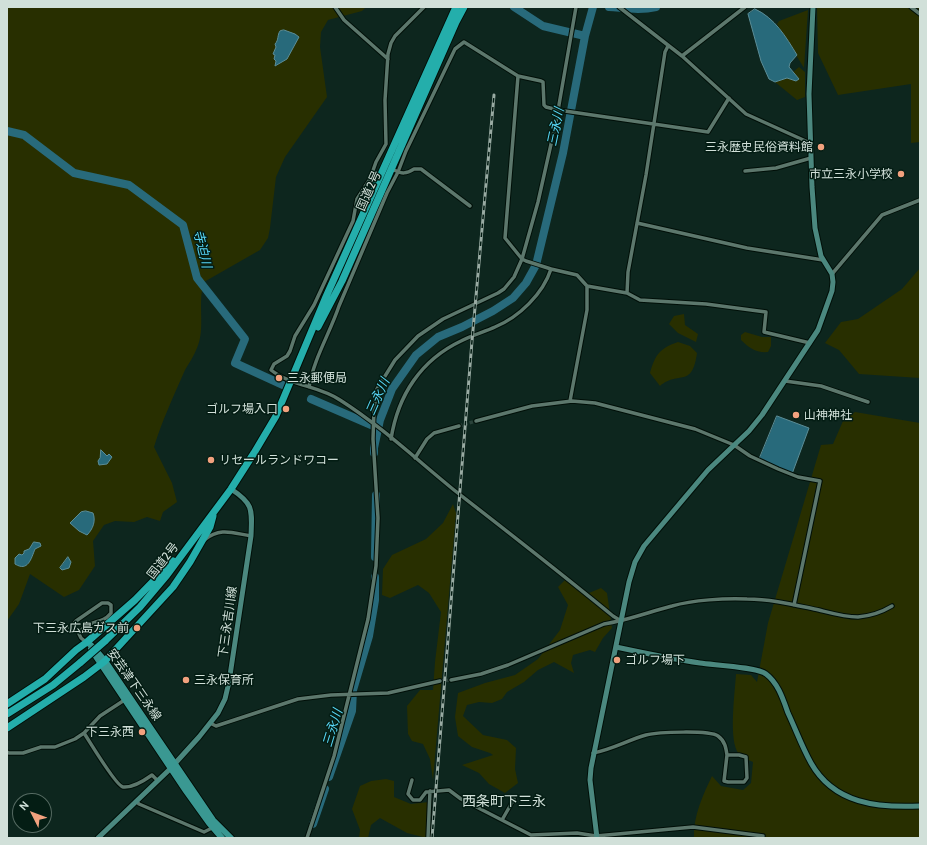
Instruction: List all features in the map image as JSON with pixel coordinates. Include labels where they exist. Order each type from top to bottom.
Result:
[{"type":"highway","name":"国道2号","points":[[7,714],[53,685],[105,641],[140,607],[167,575],[231,489],[276,416],[325,299],[456,7]]},
{"type":"highway","name":"国道2号","points":[[291,381],[342,281],[456,22],[464,7]]},
{"type":"highway","points":[[7,728],[103,663],[173,587],[210,527],[214,512]]},
{"type":"highway","points":[[7,704],[45,679],[76,650],[135,600],[188,547]]},
{"type":"main road","name":"安芸津下三永線","points":[[87,642],[103,663],[222,838]]},
{"type":"main road","name":"安芸津下三永線","points":[[215,826],[231,838]]},
{"type":"street","points":[[335,7],[344,20],[388,59]]},
{"type":"street","points":[[424,7],[395,36],[391,43],[388,59],[385,100],[386,144],[376,162],[370,179],[357,199],[353,220],[314,306],[295,336],[287,356],[274,364],[271,370],[291,381],[339,399],[391,438],[621,621]]},
{"type":"street","points":[[307,838],[334,756],[368,619],[376,566],[378,518],[373,439],[374,410],[377,389],[395,360],[418,336],[443,319],[504,289],[514,277],[524,260],[559,110],[576,7]]},
{"type":"street","points":[[619,7],[682,56],[746,114],[810,143]]},
{"type":"street","points":[[682,56],[745,7]]},
{"type":"street","points":[[596,837],[590,780],[593,753],[635,562],[644,546],[708,470],[749,431],[762,415],[818,330],[832,291],[832,274],[823,260],[815,228],[810,143],[809,68],[813,7]]},
{"type":"street","points":[[911,7],[920,14]]},
{"type":"street","points":[[309,387],[314,365],[333,324],[339,306],[387,193],[455,49],[464,42],[518,76],[540,80],[543,82],[544,105],[546,107],[559,110],[708,132],[729,98]]},
{"type":"street","points":[[627,293],[628,272],[668,46]]},
{"type":"street","points":[[518,76],[505,238],[524,260],[549,268],[577,274],[587,286],[587,310],[570,401]]},
{"type":"street","points":[[745,171],[776,168],[811,158]]},
{"type":"street","points":[[376,162],[381,165]]},
{"type":"street","points":[[394,170],[403,174],[414,169],[421,169],[470,206]]},
{"type":"street","points":[[832,274],[882,215],[920,200]]},
{"type":"street","points":[[637,223],[747,248],[823,260]]},
{"type":"street","points":[[391,438],[400,406],[416,377],[427,364],[439,354],[461,341],[497,326],[515,316],[527,305],[543,286],[549,268]]},
{"type":"street","points":[[587,286],[627,293],[640,300],[706,304],[766,312],[764,332],[810,342]]},
{"type":"street","points":[[785,381],[821,386],[868,402]]},
{"type":"street","points":[[476,421],[532,406],[570,401],[595,403],[688,427],[734,445],[750,456],[778,469],[798,476],[820,481],[794,605]]},
{"type":"street","points":[[415,458],[434,433],[459,426]]},
{"type":"street","name":"下三永吉川線","points":[[98,838],[172,766],[210,724],[218,713],[225,699],[229,682],[251,536],[252,516],[250,506],[245,499],[231,489]]},
{"type":"street","points":[[200,544],[208,537],[222,532],[251,536]]},
{"type":"street","points":[[452,680],[481,674],[604,624],[621,621],[671,606],[704,601],[747,599],[772,600],[843,616],[857,617],[870,615],[892,606]]},
{"type":"street","points":[[70,628],[76,621],[102,603],[108,603],[111,605],[111,613],[105,618],[86,625],[81,629],[79,634],[81,638],[87,642]]},
{"type":"street","points":[[616,647],[699,663],[738,667],[764,673],[772,679],[780,692],[811,764],[821,778],[832,789],[863,803],[878,806],[920,806]]},
{"type":"street","points":[[210,724],[216,726],[298,699],[331,695],[388,694],[440,682]]},
{"type":"street","points":[[7,752],[23,753],[41,747],[55,747],[84,733],[100,716],[127,699]]},
{"type":"street","points":[[84,733],[119,785],[123,787],[140,783],[152,775],[158,781]]},
{"type":"street","points":[[593,753],[645,735],[656,733],[706,733],[718,736],[726,746],[727,755],[724,781],[744,782],[747,778],[746,757],[740,755],[727,755]]},
{"type":"street","points":[[412,780],[408,794],[410,798],[417,801],[420,800],[426,792],[449,790],[462,799],[531,835],[577,833],[596,837],[694,827],[763,836]]},
{"type":"street","points":[[428,838],[430,791]]},
{"type":"street","points":[[502,820],[514,799]]},
{"type":"street","points":[[136,802],[204,832],[215,826]]},
{"type":"green space","points":[[7,7],[366,7],[362,11],[328,20],[321,32],[320,47],[327,97],[285,157],[276,177],[268,238],[260,250],[204,282],[201,298],[200,340],[172,398],[154,447],[172,483],[177,502],[163,512],[160,521],[147,517],[134,522],[115,521],[104,525],[93,541],[95,566],[79,590],[64,597],[30,574],[19,604],[7,621]]},
{"type":"green space","points":[[817,7],[920,7],[920,142],[911,143],[911,84],[838,95],[818,53]]},
{"type":"green space","points":[[808,10],[804,68],[777,24],[779,21]]},
{"type":"green space","points":[[799,67],[805,72],[805,97],[797,100],[775,82],[787,78],[799,79],[793,72]]},
{"type":"green space","points":[[920,268],[920,378],[859,374],[839,350],[825,343],[841,322],[858,319],[902,289]]},
{"type":"green space","points":[[684,314],[685,325],[698,334],[696,342],[678,333],[669,324],[674,316]]},
{"type":"green space","points":[[745,332],[762,337],[771,337],[771,346],[768,352],[756,351],[744,343],[741,340],[741,335]]},
{"type":"green space","points":[[678,342],[690,346],[697,353],[695,364],[692,371],[688,375],[667,381],[660,386],[650,373],[654,361],[659,353],[672,344]]},
{"type":"green space","points":[[855,412],[920,423],[920,838],[694,838],[697,814],[702,798],[712,776],[721,786],[743,790],[751,783],[753,762],[739,754],[734,739],[733,716],[736,674],[751,675],[757,682],[768,623],[821,445],[833,444],[843,421]]},
{"type":"green space","points":[[453,504],[456,513],[433,780],[430,759],[423,744],[412,741],[408,734],[407,706],[420,690],[433,690],[441,612],[429,593],[418,585],[390,598],[382,595],[383,569],[392,555],[426,539],[443,523]]},
{"type":"green space","points":[[567,578],[589,593],[601,588],[607,593],[612,628],[603,638],[595,652],[590,650],[573,655],[571,663],[574,673],[554,662],[538,670],[524,682],[507,692],[502,699],[492,703],[479,702],[467,705],[463,716],[483,735],[507,740],[516,748],[515,769],[518,783],[505,793],[489,784],[479,773],[462,765],[493,755],[472,747],[458,736],[455,717],[458,693],[485,683],[515,675],[538,659],[560,630],[568,605],[558,587]]},
{"type":"green space","points":[[386,779],[394,781],[394,797],[411,804],[429,802],[427,838],[407,833],[380,818],[371,825],[368,838],[359,838],[360,830],[352,809],[360,786],[371,781]]},
{"type":"water","points":[[755,9],[768,17],[774,23],[797,55],[790,63],[789,67],[799,79],[796,81],[787,78],[775,82],[769,79],[761,61],[748,14]]},
{"type":"water","points":[[284,30],[299,37],[287,59],[275,66],[275,55],[273,54],[276,47],[275,44],[280,31]]},
{"type":"water","points":[[777,416],[809,428],[792,474],[759,460]]},
{"type":"water","points":[[101,450],[107,456],[109,454],[112,457],[107,464],[99,465],[98,461]]},
{"type":"water","points":[[86,511],[93,513],[94,519],[92,528],[87,535],[79,531],[70,523],[81,512]]},
{"type":"water","points":[[34,542],[40,543],[41,546],[35,549],[28,563],[23,566],[15,564],[15,558],[19,554],[22,555],[24,551],[29,549]]},
{"type":"water","points":[[68,557],[71,562],[69,568],[62,570],[60,568]]},
{"type":"waterway","points":[[514,7],[543,26],[585,36]]},
{"type":"waterway","name":"三永川","points":[[374,453],[380,420],[392,389],[416,355],[438,337],[462,327],[493,311],[513,298],[526,283],[536,265],[563,153],[585,36],[593,7]]},
{"type":"waterway","points":[[609,7],[638,9],[656,7]]},
{"type":"waterway","name":"寺迫川","points":[[7,131],[24,135],[74,173],[129,185],[183,225],[197,278],[245,339],[235,363],[283,385]]},
{"type":"waterway","name":"寺迫川","points":[[311,399],[378,428]]},
{"type":"waterway","name":"三永川","points":[[375,557],[376,495]]},
{"type":"waterway","name":"三永川","points":[[329,777],[352,711],[353,690],[369,636],[375,600],[375,577]]},
{"type":"waterway","name":"三永川","points":[[313,824],[325,789]]},
{"type":"tunnel","points":[[459,426],[476,421]]},
{"type":"tunnel","points":[[440,681],[451,680]]},
{"type":"railway","points":[[432,838],[472,341],[494,95]]},
{"type":"place","name":"三永歴史民俗資料館","points":[[821,147]]},
{"type":"place","name":"市立三永小学校","points":[[901,174]]},
{"type":"place","name":"三永郵便局","points":[[279,378]]},
{"type":"place","name":"ゴルフ場入口","points":[[286,409]]},
{"type":"place","name":"山神神社","points":[[796,415]]},
{"type":"place","name":"リセールランドワコー","points":[[211,460]]},
{"type":"place","name":"下三永広島ガス前","points":[[137,628]]},
{"type":"place","name":"ゴルフ場下","points":[[617,660]]},
{"type":"place","name":"三永保育所","points":[[186,680]]},
{"type":"place","name":"下三永西","points":[[142,732]]},
{"type":"district","name":"西条町下三永","points":[[504,802]]}]
